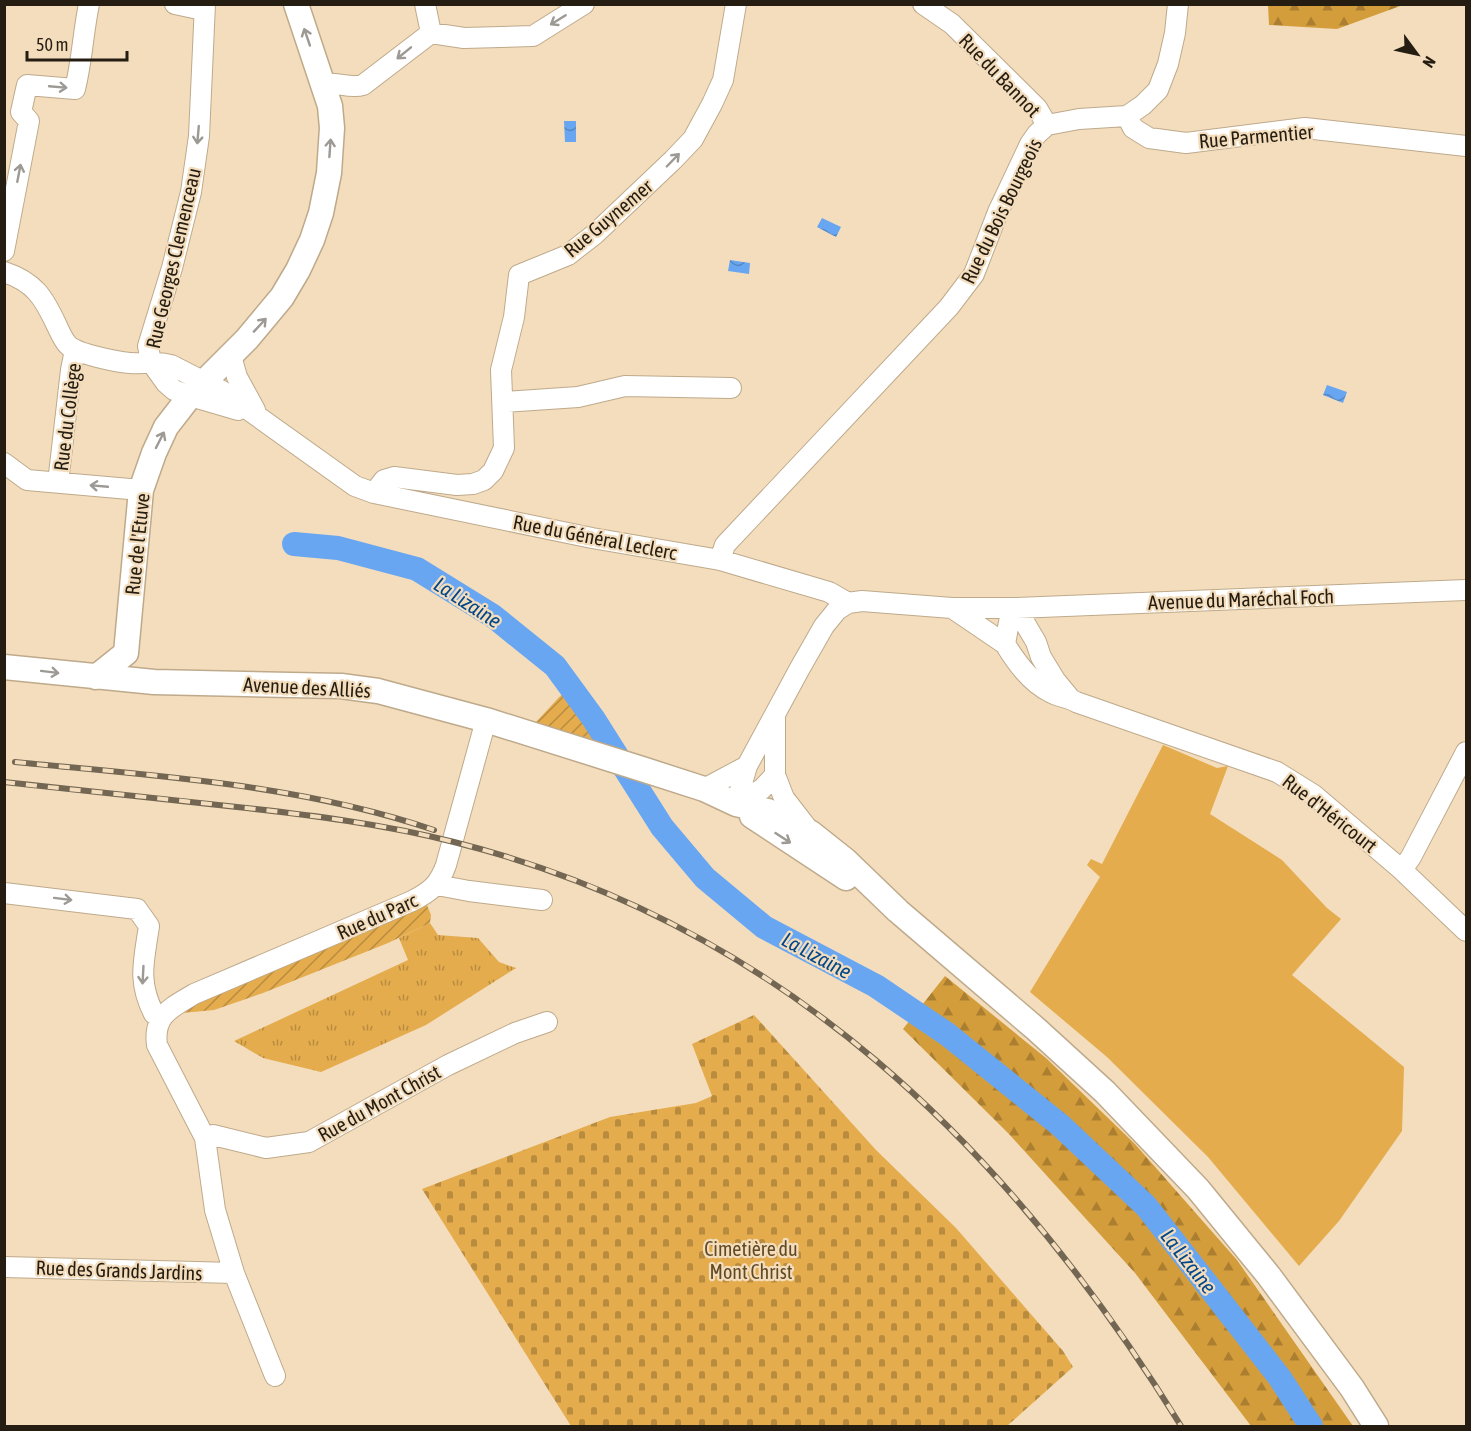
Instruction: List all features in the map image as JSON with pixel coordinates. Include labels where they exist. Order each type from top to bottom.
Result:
[{"type":"main road","name":"Rue de l'Etuve","points":[[126,653],[141,490],[154,453],[166,427],[197,389],[231,356],[282,297],[312,240],[321,213],[329,173],[332,128],[330,106],[296,4]]},
{"type":"main road","points":[[96,677],[126,653],[154,682]]},
{"type":"main road","name":"Avenue des Alliés","points":[[4,667],[154,682],[341,686],[378,691],[486,720],[645,770],[704,789],[736,804]]},
{"type":"main road","points":[[736,804],[768,811],[811,833],[845,860],[898,911],[1008,1002],[1105,1092],[1198,1189],[1269,1276],[1352,1388],[1376,1426]]},
{"type":"main road","points":[[736,804],[761,824],[898,911]]},
{"type":"street","points":[[4,251],[29,121],[13,111],[27,85],[75,89],[89,4]]},
{"type":"street","name":"Rue Georges Clemenceau","points":[[151,362],[148,346],[172,268],[191,192],[199,136],[204,7],[175,4]]},
{"type":"street","points":[[425,4],[431,33]]},
{"type":"street","points":[[324,84],[334,82],[356,87],[363,85],[431,33],[464,38],[533,36],[584,4]]},
{"type":"street","name":"Rue Guynemer","points":[[374,493],[384,480],[394,477],[457,485],[473,484],[484,480],[493,471],[504,448],[501,370],[514,317],[519,275],[568,255],[595,234],[693,139],[723,80],[736,4]]},
{"type":"street","name":"Rue du Bannot","points":[[923,4],[952,24],[1037,108],[1047,125]]},
{"type":"street","points":[[1127,116],[1143,105],[1158,90],[1168,64],[1175,33],[1178,4]]},
{"type":"street","name":"Rue du Bois Bourgeois","points":[[720,560],[726,544],[949,307],[974,274],[998,212],[1030,144],[1047,125],[1079,119],[1127,116]]},
{"type":"street","name":"Rue Parmentier","points":[[1127,116],[1132,128],[1149,138],[1186,143],[1305,128],[1467,146]]},
{"type":"street","points":[[4,272],[23,280],[39,293],[45,300],[63,339],[75,350],[128,363],[151,362]]},
{"type":"street","name":"Rue du Collège","points":[[58,483],[75,350]]},
{"type":"street","name":"Rue du Général Leclerc","points":[[231,356],[237,377],[258,415]]},
{"type":"street","name":"Rue du Général Leclerc","points":[[151,362],[174,390],[197,389],[258,415],[328,468],[355,486],[374,493],[592,538],[720,560],[829,592],[848,603],[862,601],[952,608],[1016,608]]},
{"type":"street","points":[[503,402],[578,397],[625,386],[731,388]]},
{"type":"street","points":[[4,463],[27,480],[141,490]]},
{"type":"street","name":"Avenue du Maréchal Foch","points":[[1016,608],[1467,590]]},
{"type":"street","points":[[736,804],[747,766],[824,626],[837,610],[848,603]]},
{"type":"street","points":[[1036,642],[1042,625],[1056,606]]},
{"type":"street","name":"Rue du Général Leclerc","points":[[952,608],[1005,644]]},
{"type":"street","points":[[1016,608],[1036,642],[1041,657],[1069,697]]},
{"type":"street","points":[[1005,644],[1009,622],[1016,608]]},
{"type":"street","name":"Rue d'Héricourt","points":[[1005,644],[1024,671],[1052,694],[1069,697],[1076,702],[1277,772],[1314,795],[1402,870],[1467,931]]},
{"type":"street","points":[[775,716],[775,775],[784,798],[811,833]]},
{"type":"street","name":"Rue du Parc","points":[[160,1017],[173,1006],[194,994],[391,911],[428,893],[437,885],[446,865],[486,720]]},
{"type":"street","points":[[1402,870],[1467,752]]},
{"type":"street","points":[[704,789],[747,766]]},
{"type":"street","points":[[736,804],[762,789],[775,775]]},
{"type":"street","points":[[437,885],[542,900]]},
{"type":"street","points":[[4,893],[137,909],[148,926],[142,981],[146,1000],[154,1014],[160,1017],[155,1032],[157,1045],[205,1138],[215,1210],[234,1273],[275,1376]]},
{"type":"street","name":"Rue du Mont Christ","points":[[205,1138],[213,1135],[266,1148],[309,1142],[448,1065],[515,1033],[547,1022]]},
{"type":"street","name":"Rue des Grands Jardins","points":[[4,1267],[234,1273]]},
{"type":"green space","points":[[1268,4],[1403,5],[1337,29],[1269,25]]},
{"type":"green space","points":[[563,693],[573,705],[594,741],[535,723]]},
{"type":"green space","points":[[1163,745],[1217,768],[1228,766],[1210,814],[1282,860],[1327,908],[1341,919],[1292,975],[1404,1067],[1402,1131],[1339,1221],[1299,1266],[1208,1157],[1107,1057],[1030,992],[1100,877],[1087,865],[1091,859],[1102,864]]},
{"type":"green space","points":[[426,903],[431,915],[430,923],[388,943],[214,1010],[182,1013],[183,1008]]},
{"type":"green space","points":[[430,923],[438,935],[478,938],[499,962],[516,968],[426,1025],[321,1072],[263,1058],[234,1041],[408,960],[399,938]]},
{"type":"green space","points":[[945,976],[1046,1058],[1135,1144],[1237,1260],[1353,1426],[1251,1426],[1135,1273],[1008,1133],[903,1029]]},
{"type":"green space","name":"Cimetière du Mont Christ","points":[[754,1015],[876,1150],[956,1228],[1063,1351],[1073,1367],[1007,1426],[571,1426],[422,1189],[610,1117],[696,1103],[712,1096],[692,1044]]},
{"type":"water","points":[[564,121],[576,121],[576,142],[565,142]]},
{"type":"water","points":[[822,218],[841,227],[836,237],[817,227]]},
{"type":"water","points":[[730,260],[750,263],[749,274],[728,271]]},
{"type":"water","points":[[1327,385],[1347,392],[1343,403],[1323,395]]},
{"type":"waterway","name":"La Lizaine","points":[[294,544],[338,548],[417,569],[493,616],[555,666],[593,718],[662,827],[705,878],[764,927],[876,986],[947,1034],[1060,1125],[1146,1206],[1280,1378],[1311,1426]]},
{"type":"railway","points":[[15,762],[227,784],[279,792],[383,814],[434,830]]},
{"type":"railway","points":[[4,782],[292,813],[427,836],[454,842],[572,879],[681,929],[782,989],[876,1060],[962,1140],[1041,1229],[1114,1324],[1181,1426]]}]
